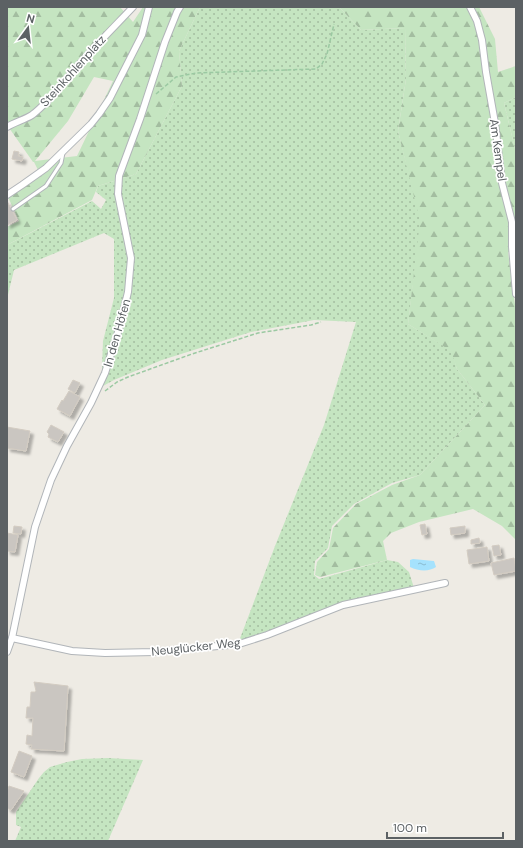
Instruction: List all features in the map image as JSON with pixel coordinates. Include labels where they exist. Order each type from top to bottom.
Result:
[{"type":"street","name":"Steinkohlenplatz","points":[[7,127],[23,120],[42,106],[93,48],[133,7]]},
{"type":"street","points":[[7,195],[46,168],[91,124],[110,98],[142,35],[149,7]]},
{"type":"street","name":"In den Höfen","points":[[7,652],[12,638],[35,527],[51,480],[105,373],[119,329],[128,292],[131,258],[118,194],[119,176],[165,42],[180,7]]},
{"type":"street","name":"Am Kempel","points":[[470,7],[477,21],[482,40],[486,78],[495,123],[502,183],[512,222],[512,247],[516,294]]},
{"type":"street","name":"Neuglücker Weg","points":[[12,638],[72,651],[105,654],[199,649],[239,644],[267,635],[343,605],[445,583]]},
{"type":"lane","points":[[13,209],[46,186],[61,163],[63,150]]},
{"type":"path","points":[[145,103],[176,77],[196,73],[316,69],[322,64],[327,54],[334,24]]},
{"type":"path","points":[[103,393],[117,382],[128,377],[192,354],[258,333],[311,326],[321,322]]},
{"type":"green space","points":[[7,7],[120,7],[133,22],[143,7],[200,7],[179,51],[182,86],[136,174],[98,186],[92,200],[7,245],[7,227],[19,221],[8,197],[41,176],[34,162],[7,125]],"holes":[[[94,77],[113,81],[77,156],[35,161],[68,121]]]},
{"type":"green space","points":[[200,7],[339,7],[361,30],[405,28],[406,79],[398,131],[421,221],[408,324],[452,351],[457,369],[485,405],[420,475],[392,483],[354,504],[332,526],[328,548],[315,561],[314,575],[319,579],[387,560],[398,562],[409,572],[414,588],[376,595],[239,641],[275,546],[324,425],[356,322],[314,320],[251,332],[162,360],[103,386],[103,341],[114,298],[114,239],[104,233],[14,270],[7,299],[7,245],[92,201],[101,209],[106,200],[96,192],[98,186],[136,174],[182,86],[179,51]]},
{"type":"green space","points":[[339,7],[479,7],[495,39],[498,72],[516,66],[516,97],[504,103],[516,153],[516,253],[508,252],[516,312],[516,540],[502,526],[473,509],[419,522],[391,533],[383,541],[387,560],[320,577],[315,575],[317,562],[329,549],[333,528],[356,504],[392,485],[420,475],[485,405],[457,369],[451,351],[408,324],[420,221],[398,131],[406,79],[405,28],[361,30]]},
{"type":"green space","points":[[516,97],[516,153],[504,103]]},
{"type":"green space","points":[[108,758],[143,760],[108,841],[15,841],[21,827],[16,825],[16,812],[44,772],[50,767],[67,762],[82,759]]},
{"type":"water","points":[[410,560],[434,561],[436,567],[433,569],[420,570],[410,567]]},
{"type":"building","points":[[14,151],[19,152],[18,156],[23,157],[22,161],[12,159]]},
{"type":"building","points":[[7,201],[17,220],[7,225]]},
{"type":"building","points":[[73,380],[80,383],[75,393],[68,389]]},
{"type":"building","points":[[69,391],[80,397],[70,416],[57,409]]},
{"type":"building","points":[[51,425],[64,432],[58,442],[48,437],[49,434],[47,432]]},
{"type":"building","points":[[7,427],[30,431],[26,451],[7,448]]},
{"type":"building","points":[[425,524],[427,534],[422,535],[420,525]]},
{"type":"building","points":[[14,526],[22,527],[21,534],[13,533]]},
{"type":"building","points":[[465,526],[465,533],[451,535],[450,528]]},
{"type":"building","points":[[7,533],[18,535],[15,552],[7,551]]},
{"type":"building","points":[[479,538],[480,543],[471,544],[471,540]]},
{"type":"building","points":[[499,545],[501,555],[494,556],[492,546]]},
{"type":"building","points":[[487,547],[489,561],[469,564],[467,550]]},
{"type":"building","points":[[514,558],[516,571],[494,575],[491,563]]},
{"type":"building","points":[[34,682],[68,686],[64,751],[31,749],[32,745],[26,744],[27,735],[32,736],[33,718],[26,718],[27,707],[30,707],[31,692],[36,691]]},
{"type":"building","points":[[19,751],[32,756],[24,777],[11,772]]},
{"type":"building","points":[[9,786],[24,791],[11,810],[7,808],[7,792]]}]
